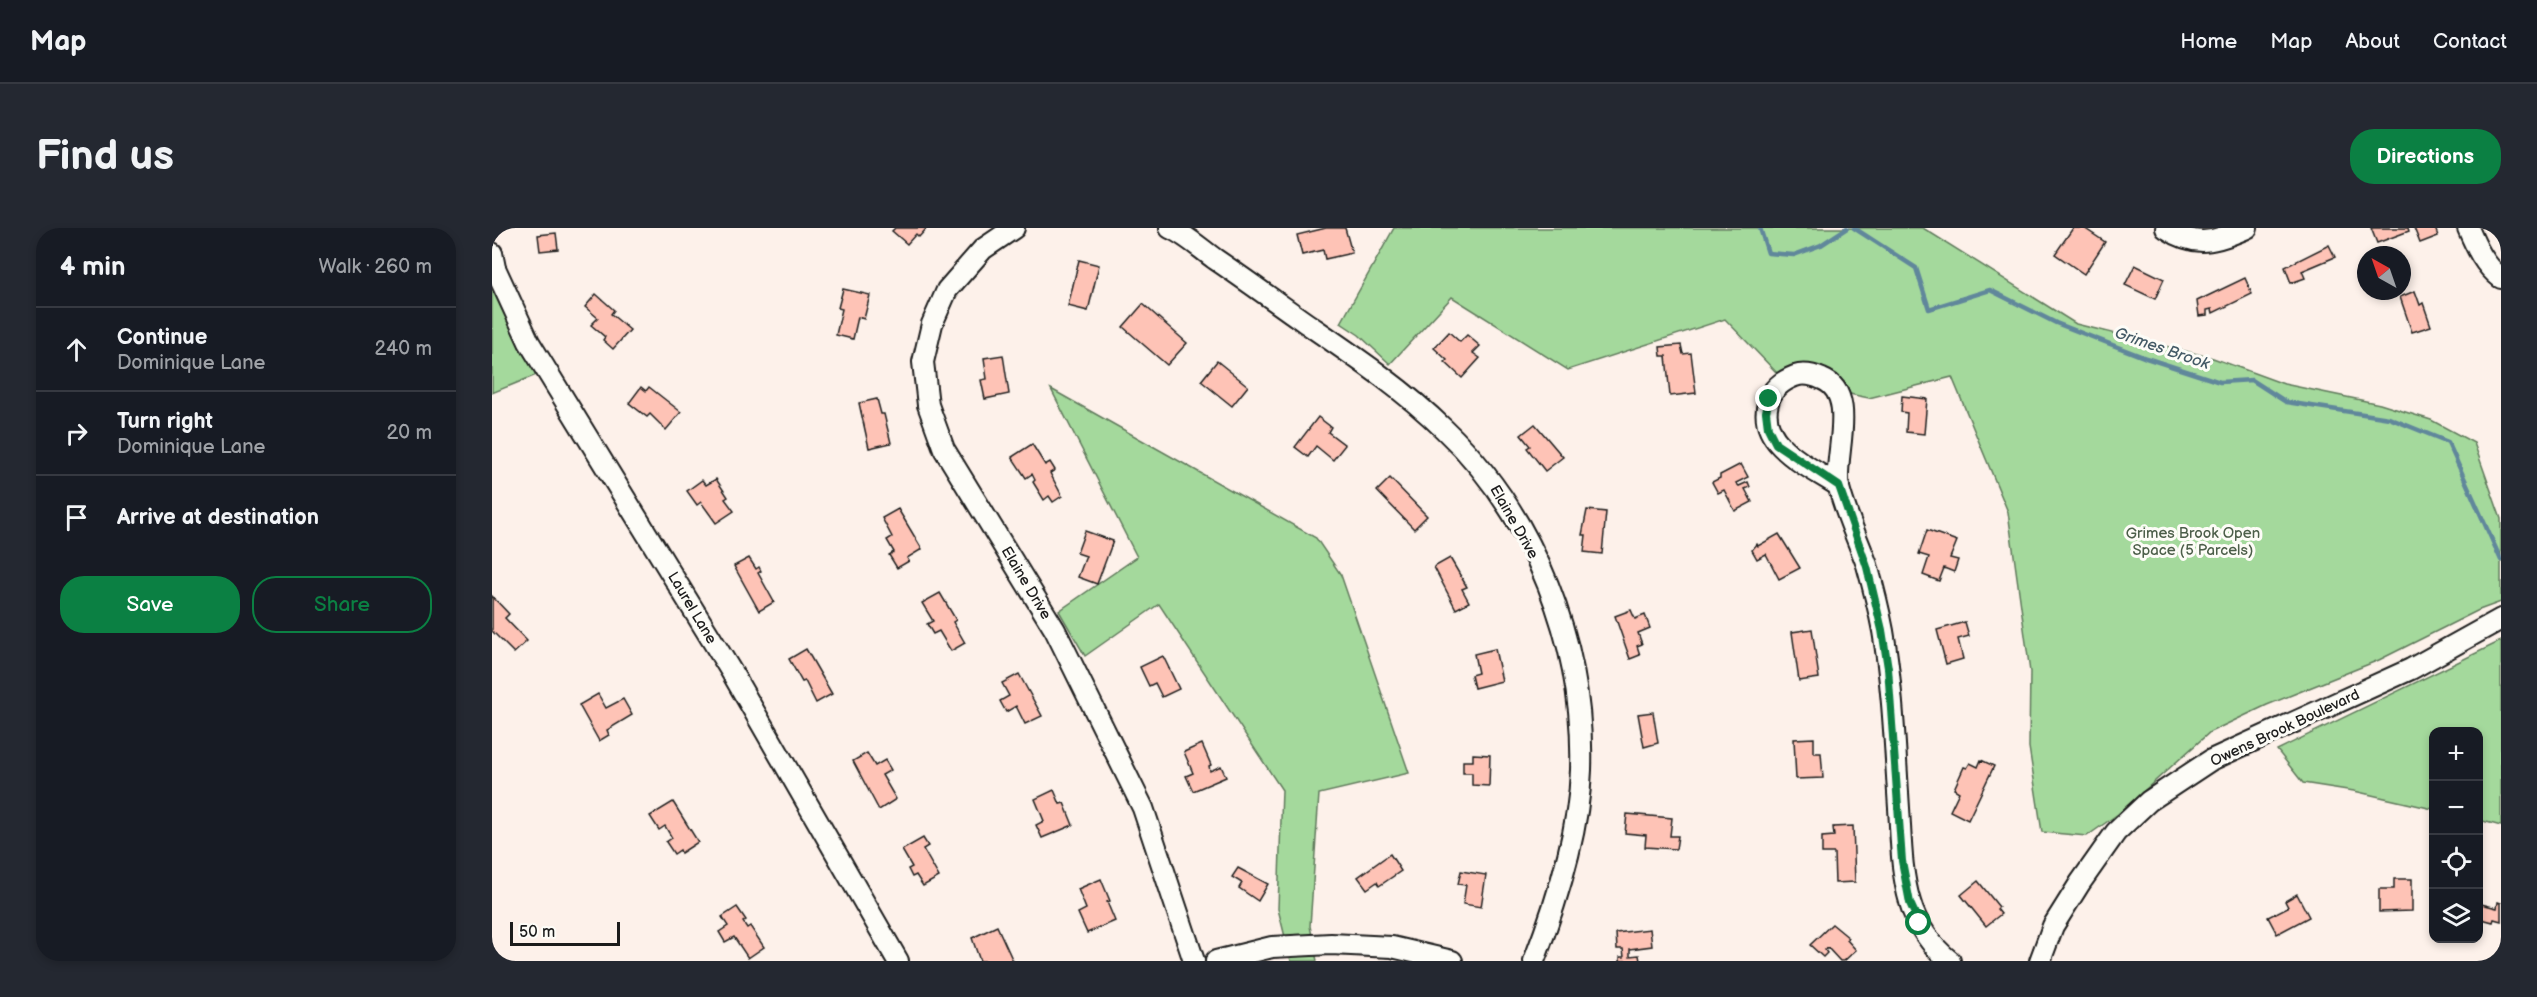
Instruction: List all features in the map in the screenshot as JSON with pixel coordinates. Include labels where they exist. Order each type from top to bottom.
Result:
[{"type":"street","name":"Elaine Drive","points":[[1014,228],[983,249],[947,290],[932,324],[923,363],[928,405],[944,449],[1055,630],[1143,808],[1194,961]]},
{"type":"street","name":"Elaine Drive","points":[[1170,228],[1396,386],[1446,430],[1479,466],[1505,501],[1526,537],[1546,579],[1567,646],[1581,724],[1581,772],[1576,816],[1550,920],[1534,961]]},
{"type":"street","points":[[2166,228],[2198,243],[2219,239],[2247,228]]},
{"type":"street","points":[[2468,228],[2478,252],[2492,271],[2501,278]]},
{"type":"street","name":"Laurel Lane","points":[[492,253],[495,268],[529,342],[731,671],[898,961]]},
{"type":"street","points":[[1839,486],[1776,444],[1768,428],[1766,412],[1769,399],[1778,385],[1797,376],[1812,375],[1828,381],[1838,394],[1842,409],[1839,486],[1867,567],[1882,630],[1888,668],[1902,861],[1910,903],[1922,930],[1941,954],[1950,961]]},
{"type":"street","name":"Owens Brook Boulevard","points":[[2040,961],[2053,926],[2080,883],[2116,832],[2149,801],[2211,760],[2411,669],[2501,619]]},
{"type":"street","points":[[1216,961],[1272,947],[1331,944],[1392,947],[1452,961]]},
{"type":"green space","name":"Grimes Brook Open Space (5 Parcels)","points":[[1394,228],[1923,228],[2076,324],[2213,358],[2284,384],[2380,404],[2431,420],[2474,443],[2501,519],[2501,602],[2479,610],[2379,660],[2267,705],[2210,732],[2118,814],[2087,836],[2042,832],[2029,747],[2030,672],[2008,512],[1952,377],[1869,398],[1854,395],[1778,374],[1725,319],[1568,370],[1452,297],[1390,364],[1359,335],[1341,323]]},
{"type":"green space","points":[[492,253],[546,371],[492,393]]},
{"type":"green space","points":[[1051,389],[1316,538],[1341,575],[1409,773],[1319,794],[1310,926],[1317,961],[1291,961],[1278,909],[1282,790],[1159,604],[1085,656],[1059,611],[1137,557]]},
{"type":"green space","points":[[2501,641],[2501,826],[2483,821],[2483,727],[2429,727],[2429,808],[2354,791],[2303,783],[2277,750]]},
{"type":"building","points":[[895,228],[927,228],[919,237],[916,234],[907,244],[892,231]]},
{"type":"building","points":[[1326,228],[1345,228],[1352,253],[1325,259],[1323,250],[1302,255],[1297,235]]},
{"type":"building","points":[[2073,228],[2084,228],[2105,242],[2084,274],[2055,254]]},
{"type":"building","points":[[2371,228],[2408,228],[2409,231],[2377,243]]},
{"type":"building","points":[[2414,228],[2435,228],[2438,236],[2420,243]]},
{"type":"building","points":[[556,233],[558,249],[540,251],[538,235]]},
{"type":"building","points":[[2329,245],[2335,257],[2302,271],[2305,278],[2291,283],[2285,267]]},
{"type":"building","points":[[1079,260],[1099,265],[1088,311],[1068,306]]},
{"type":"building","points":[[2135,265],[2164,279],[2155,299],[2125,285]]},
{"type":"building","points":[[2245,278],[2252,294],[2213,313],[2212,309],[2207,310],[2207,315],[2199,316],[2197,301]]},
{"type":"building","points":[[843,289],[870,295],[864,319],[858,317],[853,339],[836,335],[842,309],[838,308]]},
{"type":"building","points":[[2415,291],[2420,305],[2423,303],[2431,326],[2412,332],[2401,300],[2411,300],[2411,293]]},
{"type":"building","points":[[596,294],[614,310],[611,314],[630,330],[613,349],[603,340],[605,337],[591,325],[598,318],[585,307]]},
{"type":"building","points":[[1143,304],[1187,343],[1167,365],[1123,327]]},
{"type":"building","points":[[1449,332],[1460,342],[1467,335],[1480,346],[1473,353],[1480,358],[1462,378],[1434,348]]},
{"type":"building","points":[[1681,345],[1683,354],[1691,353],[1696,393],[1670,396],[1666,356],[1661,356],[1660,347]]},
{"type":"building","points":[[1003,355],[1009,394],[985,399],[981,380],[987,379],[984,358]]},
{"type":"building","points":[[1217,361],[1248,386],[1232,406],[1201,381]]},
{"type":"building","points":[[641,387],[646,391],[649,387],[681,412],[666,430],[650,414],[647,417],[629,403]]},
{"type":"building","points":[[1902,396],[1927,399],[1924,434],[1906,432],[1907,413],[1901,412]]},
{"type":"building","points":[[877,399],[881,414],[884,414],[891,443],[869,448],[859,403]]},
{"type":"building","points":[[1318,417],[1331,427],[1328,432],[1345,445],[1333,460],[1316,446],[1308,457],[1295,447]]},
{"type":"building","points":[[1535,424],[1563,457],[1545,471],[1527,448],[1530,446],[1521,435]]},
{"type":"building","points":[[1032,444],[1045,465],[1050,462],[1055,470],[1050,473],[1062,496],[1053,502],[1049,496],[1044,500],[1033,482],[1035,480],[1032,474],[1026,478],[1012,457]]},
{"type":"building","points":[[1741,464],[1748,477],[1736,483],[1739,486],[1748,482],[1750,487],[1745,489],[1752,502],[1735,511],[1724,490],[1718,493],[1712,482]]},
{"type":"building","points":[[1390,478],[1427,516],[1414,529],[1377,491]]},
{"type":"building","points":[[716,479],[728,497],[725,499],[734,511],[716,523],[701,502],[697,505],[687,491],[702,480],[706,485]]},
{"type":"building","points":[[898,509],[922,549],[907,558],[909,561],[897,568],[889,555],[894,552],[887,540],[892,537],[882,518]]},
{"type":"building","points":[[1587,510],[1606,512],[1602,554],[1584,552],[1586,535],[1582,535]]},
{"type":"building","points":[[1927,530],[1957,541],[1950,558],[1958,560],[1954,572],[1944,568],[1939,581],[1923,575],[1929,557],[1919,554]]},
{"type":"building","points":[[1085,531],[1113,541],[1097,584],[1078,577],[1086,556],[1077,553]]},
{"type":"building","points":[[1779,534],[1800,568],[1779,579],[1766,554],[1757,559],[1752,550],[1757,544],[1758,546]]},
{"type":"building","points":[[749,558],[756,569],[759,567],[761,571],[758,573],[774,602],[759,611],[734,566]]},
{"type":"building","points":[[1450,558],[1467,587],[1462,589],[1469,602],[1456,609],[1434,567]]},
{"type":"building","points":[[940,593],[956,620],[953,622],[965,643],[951,651],[939,631],[933,634],[927,624],[933,621],[922,603]]},
{"type":"building","points":[[492,596],[509,614],[505,618],[527,641],[514,653],[492,631]]},
{"type":"building","points":[[1631,610],[1635,619],[1645,615],[1650,628],[1638,633],[1642,644],[1637,646],[1640,655],[1630,659],[1615,616]]},
{"type":"building","points":[[1965,622],[1969,636],[1958,639],[1963,659],[1946,664],[1937,630]]},
{"type":"building","points":[[1812,629],[1819,678],[1799,681],[1792,632]]},
{"type":"building","points":[[806,649],[832,694],[816,703],[805,681],[802,682],[789,659]]},
{"type":"building","points":[[1495,649],[1502,681],[1474,688],[1471,675],[1478,673],[1474,654]]},
{"type":"building","points":[[1163,656],[1179,689],[1162,697],[1155,683],[1149,686],[1140,667]]},
{"type":"building","points":[[1019,674],[1042,716],[1025,724],[1016,706],[1006,712],[1000,701],[1009,696],[1002,683]]},
{"type":"building","points":[[598,694],[606,708],[623,699],[632,715],[607,730],[609,735],[599,741],[579,705]]},
{"type":"building","points":[[1653,712],[1658,743],[1644,747],[1638,714]]},
{"type":"building","points":[[1814,738],[1814,753],[1821,753],[1823,778],[1796,779],[1794,739]]},
{"type":"building","points":[[1202,744],[1211,765],[1209,766],[1210,771],[1221,766],[1226,777],[1193,791],[1186,776],[1193,773],[1184,752]]},
{"type":"building","points":[[867,753],[875,766],[885,760],[891,770],[882,775],[896,799],[879,810],[853,761]]},
{"type":"building","points":[[1473,754],[1490,755],[1489,786],[1472,785],[1472,773],[1463,773],[1463,761],[1473,761]]},
{"type":"building","points":[[1981,760],[1994,766],[1968,820],[1950,811],[1959,792],[1954,789],[1964,767],[1967,768],[1970,763],[1978,767]]},
{"type":"building","points":[[1054,790],[1060,804],[1064,803],[1073,825],[1042,838],[1036,825],[1044,821],[1035,799]]},
{"type":"building","points":[[673,802],[698,842],[681,853],[680,850],[674,854],[666,842],[672,838],[665,826],[659,830],[650,816]]},
{"type":"building","points":[[1627,814],[1672,818],[1670,836],[1678,836],[1676,849],[1645,847],[1646,835],[1625,833]]},
{"type":"building","points":[[1853,826],[1855,882],[1835,883],[1834,853],[1822,853],[1822,837],[1834,836],[1833,827]]},
{"type":"building","points":[[923,838],[928,846],[923,849],[939,877],[923,886],[916,875],[912,877],[908,869],[912,867],[902,850]]},
{"type":"building","points":[[1390,854],[1401,871],[1379,886],[1377,882],[1367,889],[1358,877]]},
{"type":"building","points":[[1238,868],[1268,884],[1258,901],[1239,888],[1242,883],[1232,877]]},
{"type":"building","points":[[1461,871],[1486,875],[1481,907],[1463,904],[1466,885],[1458,884]]},
{"type":"building","points":[[1101,879],[1115,921],[1087,933],[1078,913],[1086,909],[1078,889]]},
{"type":"building","points":[[2394,879],[2412,879],[2412,911],[2379,912],[2379,889],[2394,889]]},
{"type":"building","points":[[1978,881],[1999,907],[1997,909],[2001,914],[1986,926],[1961,895]]},
{"type":"building","points":[[2297,894],[2309,917],[2277,934],[2268,917],[2288,907],[2285,901]]},
{"type":"building","points":[[2498,902],[2501,903],[2501,921],[2483,919],[2483,904],[2497,908]]},
{"type":"building","points":[[737,907],[746,920],[743,922],[747,928],[750,926],[764,947],[748,958],[734,937],[725,942],[719,932],[728,926],[722,917]]},
{"type":"building","points":[[1832,924],[1849,938],[1847,940],[1856,950],[1844,961],[1840,961],[1828,948],[1823,957],[1810,945]]},
{"type":"building","points":[[997,926],[1013,961],[980,961],[972,938]]},
{"type":"building","points":[[1650,929],[1652,946],[1630,949],[1630,956],[1639,955],[1640,961],[1620,961],[1620,957],[1624,957],[1623,949],[1617,949],[1616,933]]},
{"type":"waterway","name":"Grimes Brook","points":[[1760,228],[1768,253],[1794,255],[1821,245],[1847,228]]},
{"type":"waterway","name":"Grimes Brook","points":[[1854,228],[1916,268],[1929,309],[1990,290],[2056,323],[2146,358],[2220,382],[2252,380],[2286,402],[2389,418],[2448,442],[2501,560]]},
{"type":"route","points":[[1769,399],[1766,412],[1768,428],[1776,444],[1839,486],[1867,567],[1882,630],[1888,668],[1902,861],[1910,903],[1919,923]]}]
